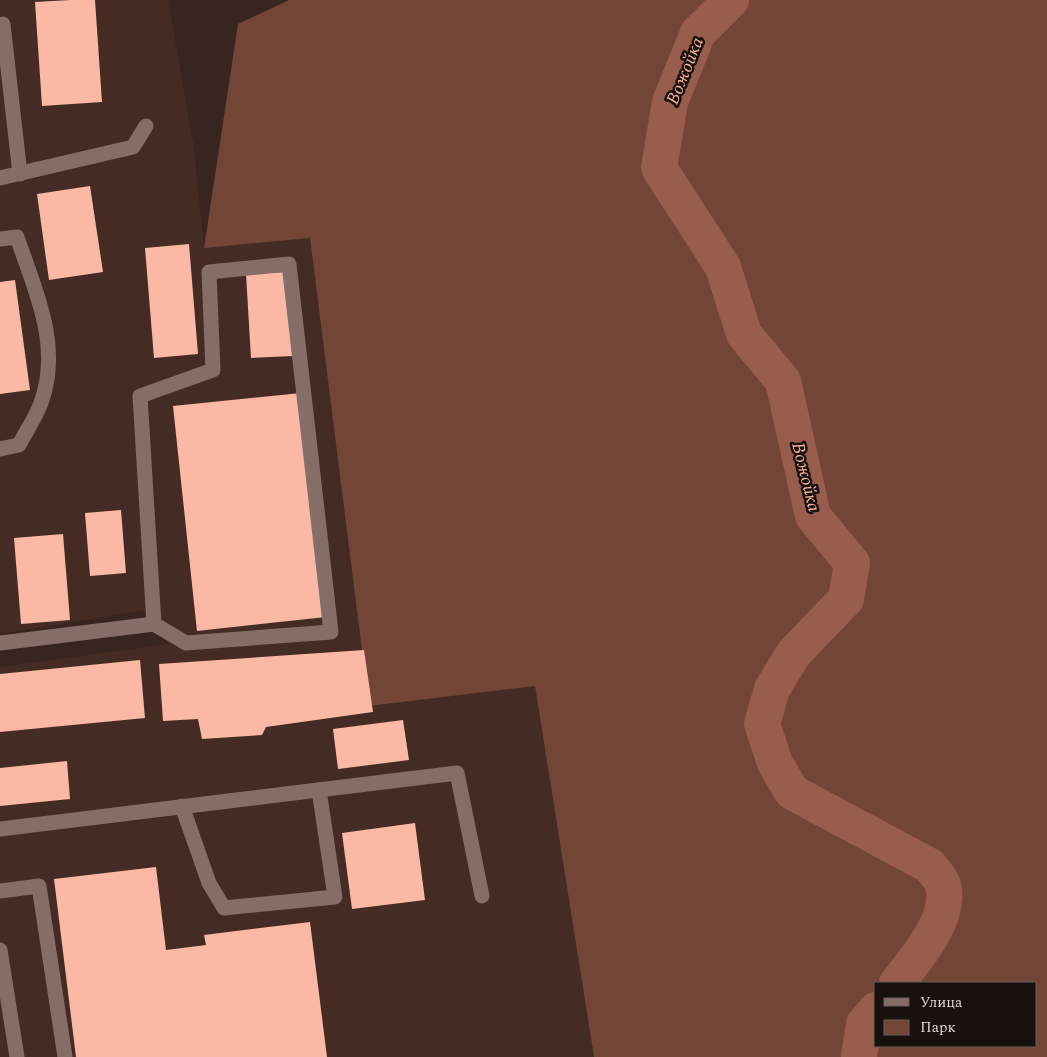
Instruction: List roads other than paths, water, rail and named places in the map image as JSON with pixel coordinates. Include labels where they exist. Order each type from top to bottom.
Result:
[{"type":"lane","points":[[3,24],[20,174]]},
{"type":"lane","points":[[0,178],[133,146],[146,126]]},
{"type":"lane","points":[[0,239],[17,237],[47,325],[49,369],[42,401],[19,445],[0,449]]},
{"type":"lane","points":[[0,643],[154,624],[186,643],[332,632],[289,264],[209,272],[213,370],[140,396],[154,624]]},
{"type":"lane","points":[[0,828],[457,773],[482,896]]},
{"type":"lane","points":[[182,806],[208,883],[224,908],[335,897],[319,790]]},
{"type":"lane","points":[[0,891],[39,886],[65,1057]]},
{"type":"lane","points":[[0,950],[16,1057]]},
{"type":"waterway","name":"Вожойка","points":[[731,0],[698,33],[670,102],[659,168],[723,267],[744,334],[783,381],[813,516],[852,563],[846,599],[794,653],[772,689],[762,724],[775,763],[792,792],[930,866],[942,882],[944,898],[937,924],[931,937],[898,982]]},
{"type":"waterway","name":"Вожойка","points":[[859,1057],[864,1024],[874,1012]]}]
